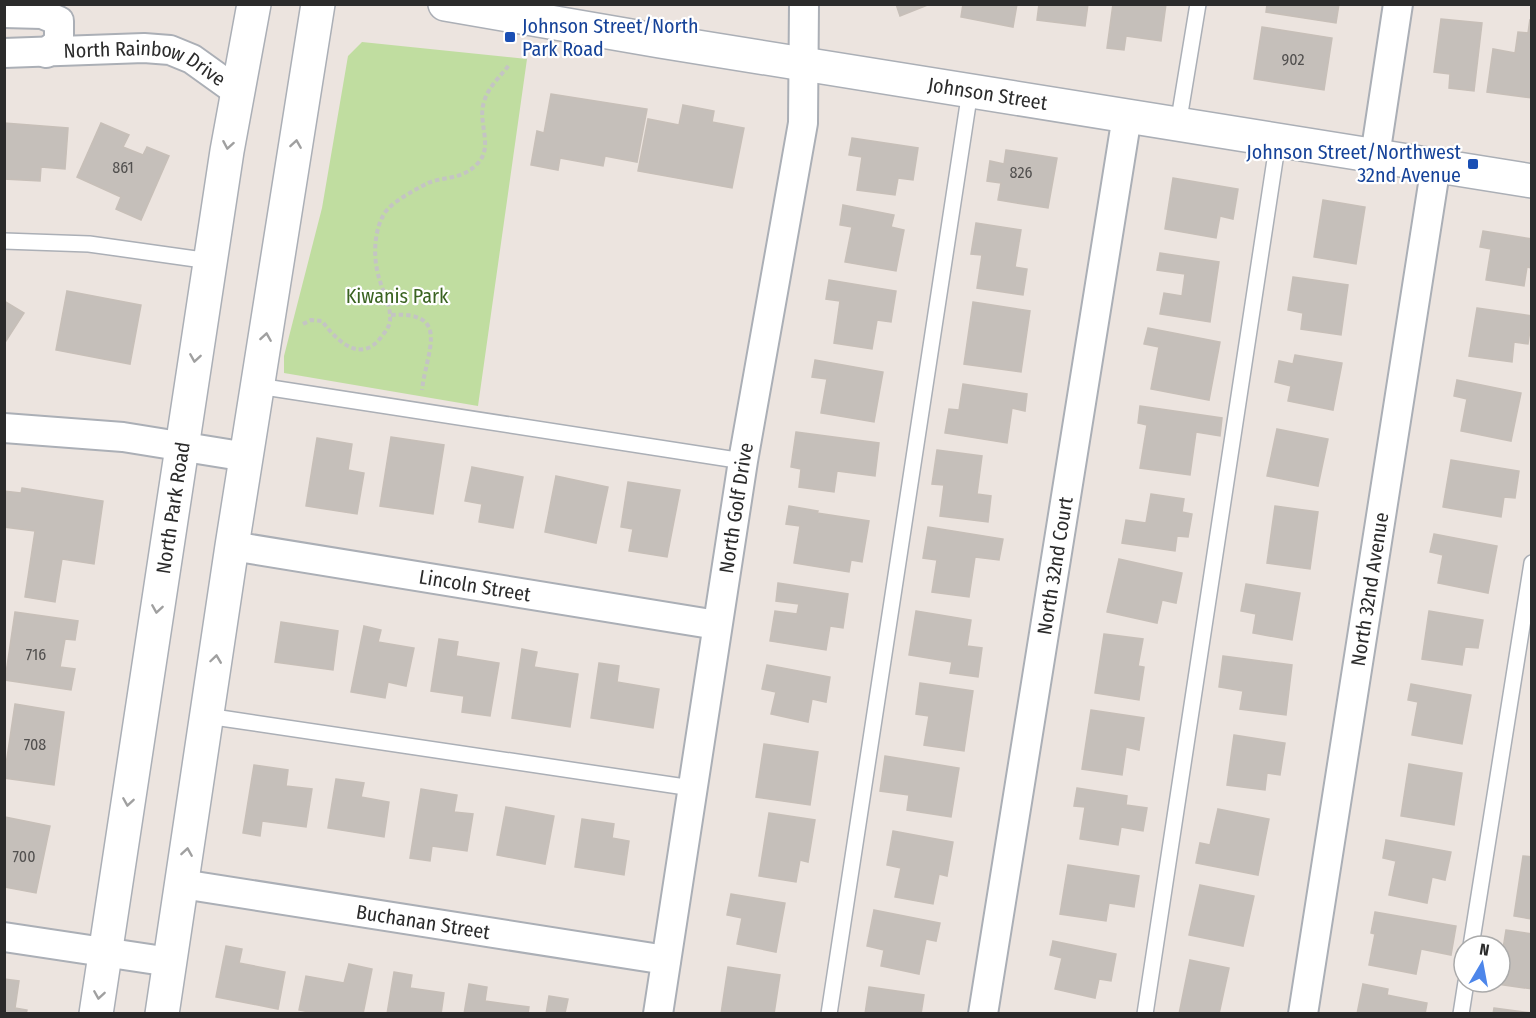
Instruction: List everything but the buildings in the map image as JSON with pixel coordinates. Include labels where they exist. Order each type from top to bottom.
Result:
[{"type":"street","name":"North Park Road","points":[[96,1014],[210,261],[254,4]]},
{"type":"street","points":[[162,1014],[232,546],[318,4]]},
{"type":"street","name":"Johnson Street","points":[[445,4],[1532,181]]},
{"type":"street","name":"North Golf Drive","points":[[658,1014],[743,461],[803,123],[804,4]]},
{"type":"street","points":[[1375,156],[1398,4]]},
{"type":"street","name":"North Rainbow Drive","points":[[4,13],[42,14],[59,21],[59,42],[46,53]]},
{"type":"street","name":"North Rainbow Drive","points":[[4,53],[144,48],[170,50],[192,59],[238,92]]},
{"type":"street","name":"North 32nd Court","points":[[983,1014],[1127,116]]},
{"type":"street","name":"North 32nd Avenue","points":[[1303,1014],[1436,165]]},
{"type":"street","points":[[4,428],[123,437],[247,456]]},
{"type":"street","name":"Lincoln Street","points":[[232,546],[717,626]]},
{"type":"street","name":"Buchanan Street","points":[[182,884],[666,960]]},
{"type":"street","points":[[4,937],[170,962]]},
{"type":"lane","points":[[1178,124],[1197,4]]},
{"type":"lane","points":[[829,1014],[970,91]]},
{"type":"lane","points":[[1144,1014],[1278,140]]},
{"type":"lane","points":[[4,241],[89,244],[210,261]]},
{"type":"lane","points":[[258,386],[743,461]]},
{"type":"lane","points":[[1474,934],[1532,563]]},
{"type":"lane","points":[[207,716],[692,788]]},
{"type":"lane","points":[[1461,1014],[1464,994]]},
{"type":"path","points":[[303,324],[311,320],[322,321],[337,340],[347,346],[368,349],[376,345],[389,328],[390,315],[376,264],[377,234],[384,213],[394,203],[429,183],[447,180],[465,173],[478,163],[484,153],[483,104],[490,88],[509,65]]},
{"type":"path","points":[[390,315],[405,314],[421,317],[429,326],[432,338],[423,374],[419,412]]},
{"type":"green space","name":"Kiwanis Park","points":[[362,42],[527,59],[478,406],[284,373],[284,356],[322,208],[348,56]]},
{"type":"place","name":"Johnson Street/North Park Road","points":[[510,37]]},
{"type":"place","name":"Johnson Street/Northwest 32nd Avenue","points":[[1473,164]]}]
